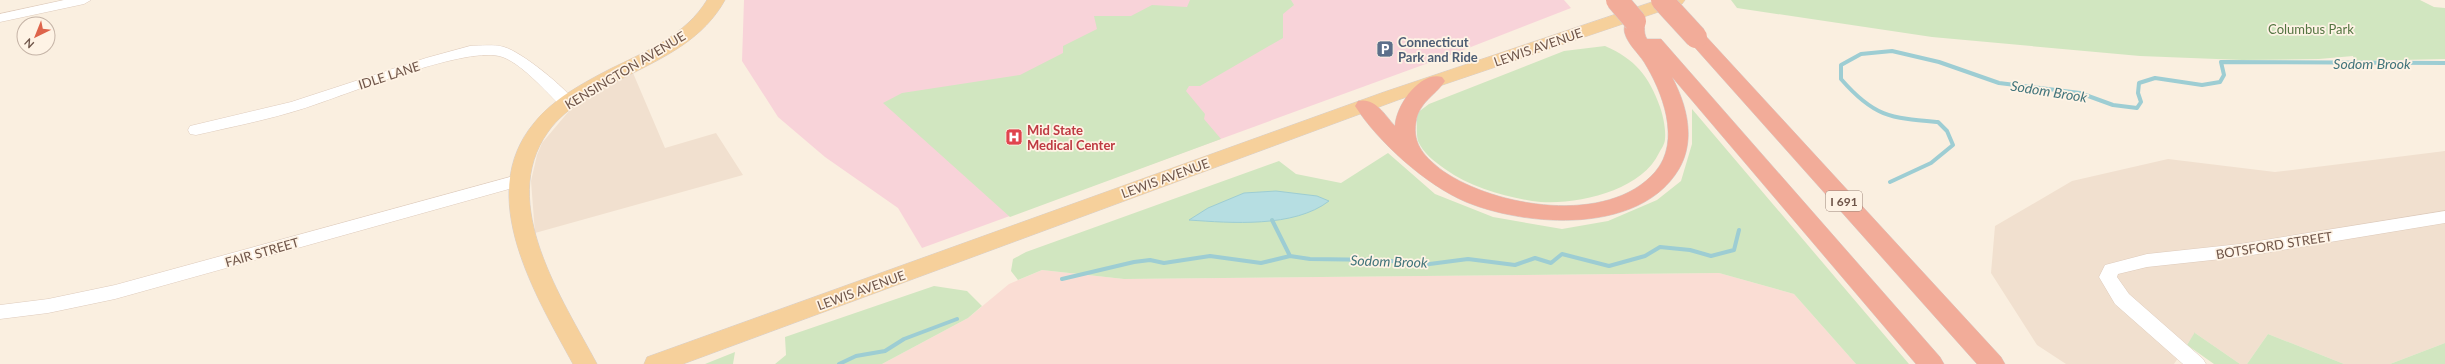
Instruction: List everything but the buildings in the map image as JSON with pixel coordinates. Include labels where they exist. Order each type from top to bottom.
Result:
[{"type":"highway","points":[[1617,0],[1635,21],[1634,33],[1654,52],[1931,364]]},
{"type":"highway","name":"I 691","points":[[1662,0],[1992,364]]},
{"type":"highway","points":[[1365,106],[1411,155],[1432,174],[1455,188],[1486,201],[1513,208],[1543,212],[1581,212],[1608,207],[1632,199],[1654,187],[1669,171],[1675,158],[1678,141],[1677,120],[1670,93],[1654,52]]},
{"type":"highway","points":[[1411,155],[1405,133],[1409,109],[1417,96],[1435,81]]},
{"type":"main road","name":"KENSINGTON AVENUE","points":[[585,364],[535,267],[523,224],[521,180],[524,159],[531,143],[540,129],[568,103],[685,36],[708,14],[716,0]]},
{"type":"main road","name":"LEWIS AVENUE","points":[[656,364],[1435,81],[1676,0]]},
{"type":"street","points":[[0,18],[84,0]]},
{"type":"street","name":"IDLE LANE","points":[[196,130],[295,106],[431,61],[470,51],[501,51],[512,56],[522,62],[568,103]]},
{"type":"street","name":"FAIR STREET","points":[[0,312],[48,306],[115,292],[521,180]]},
{"type":"street","name":"BOTSFORD STREET","points":[[2196,364],[2122,299],[2108,277],[2111,270],[2120,266],[2234,251],[2445,217]]},
{"type":"shaded area","name":"Mid State Medical Center","points":[[744,0],[1564,0],[1571,8],[1453,54],[922,248],[898,208],[825,157],[778,117],[742,61]]},
{"type":"shaded area","points":[[633,73],[665,148],[716,133],[743,175],[535,233],[531,181],[537,155],[542,143],[569,111],[593,94]]},
{"type":"shaded area","points":[[2445,151],[2445,343],[2390,364],[2344,364],[2268,334],[2247,364],[2240,364],[2195,333],[2174,364],[2066,364],[2037,345],[1991,273],[1995,226],[2072,181],[2168,159],[2275,172]]},
{"type":"shaded area","points":[[1042,270],[1124,279],[1719,273],[1794,294],[1856,364],[882,364],[968,318],[1009,284]]},
{"type":"green space","points":[[1190,0],[1291,0],[1294,5],[1283,14],[1283,38],[1200,86],[1189,86],[1186,91],[1205,114],[1204,119],[1221,139],[1010,217],[883,103],[902,93],[1020,75],[1063,53],[1063,46],[1097,29],[1094,16],[1131,16],[1152,5],[1187,7]]},
{"type":"green space","name":"Columbus Park","points":[[1731,0],[2420,0],[2434,7],[2445,8],[2445,59],[2354,61],[2353,56],[2319,59],[2242,60],[2140,56],[1932,37],[1737,8]]},
{"type":"green space","points":[[1605,46],[1616,51],[1633,63],[1646,78],[1656,96],[1665,127],[1664,143],[1650,167],[1637,178],[1621,187],[1585,199],[1566,202],[1532,201],[1521,199],[1487,190],[1465,181],[1437,163],[1420,145],[1417,135],[1417,113],[1429,104],[1564,51]]},
{"type":"green space","points":[[1692,109],[1909,364],[1856,364],[1794,294],[1719,273],[1124,279],[1042,270],[1018,280],[1011,271],[1013,259],[1026,252],[1279,161],[1296,174],[1341,183],[1388,153],[1435,194],[1493,217],[1562,229],[1608,221],[1657,200],[1681,181],[1692,144]]},
{"type":"green space","points":[[934,286],[967,291],[982,306],[968,318],[882,364],[775,364],[786,355],[785,337]]},
{"type":"green space","points":[[2195,332],[2240,364],[2214,364],[2187,345]]},
{"type":"green space","points":[[2268,334],[2344,364],[2247,364]]},
{"type":"green space","points":[[2445,343],[2445,364],[2390,364]]},
{"type":"green space","points":[[735,352],[733,364],[705,364]]},
{"type":"water","points":[[1276,191],[1317,196],[1329,201],[1315,210],[1280,220],[1262,222],[1224,222],[1189,220],[1208,208],[1244,193]]},
{"type":"waterway","name":"Sodom Brook","points":[[1890,182],[1931,163],[1953,145],[1947,131],[1938,122],[1895,117],[1874,108],[1853,92],[1841,79],[1841,65],[1861,54],[1892,51],[1939,62],[1999,83],[2080,93],[2113,105],[2137,108],[2141,102],[2138,93],[2139,83],[2155,78],[2202,85],[2220,82],[2224,75],[2221,62],[2445,63]]},
{"type":"waterway","points":[[1272,220],[1290,256]]},
{"type":"waterway","name":"Sodom Brook","points":[[1290,256],[1310,259],[1384,260],[1422,265],[1468,259],[1515,265],[1535,258],[1551,263],[1562,254],[1609,266],[1645,256],[1660,247],[1690,250],[1711,256],[1734,250],[1739,230]]},
{"type":"waterway","name":"Sodom Brook","points":[[1062,279],[1134,262],[1150,260],[1164,263],[1210,256],[1261,263],[1290,256]]},
{"type":"waterway","name":"Sodom Brook","points":[[839,364],[856,356],[885,351],[904,339],[957,319]]},
{"type":"place","name":"Connecticut Park and Ride","points":[[1385,49]]},
{"type":"place","name":"Mid State Medical Center","points":[[1014,137]]}]
